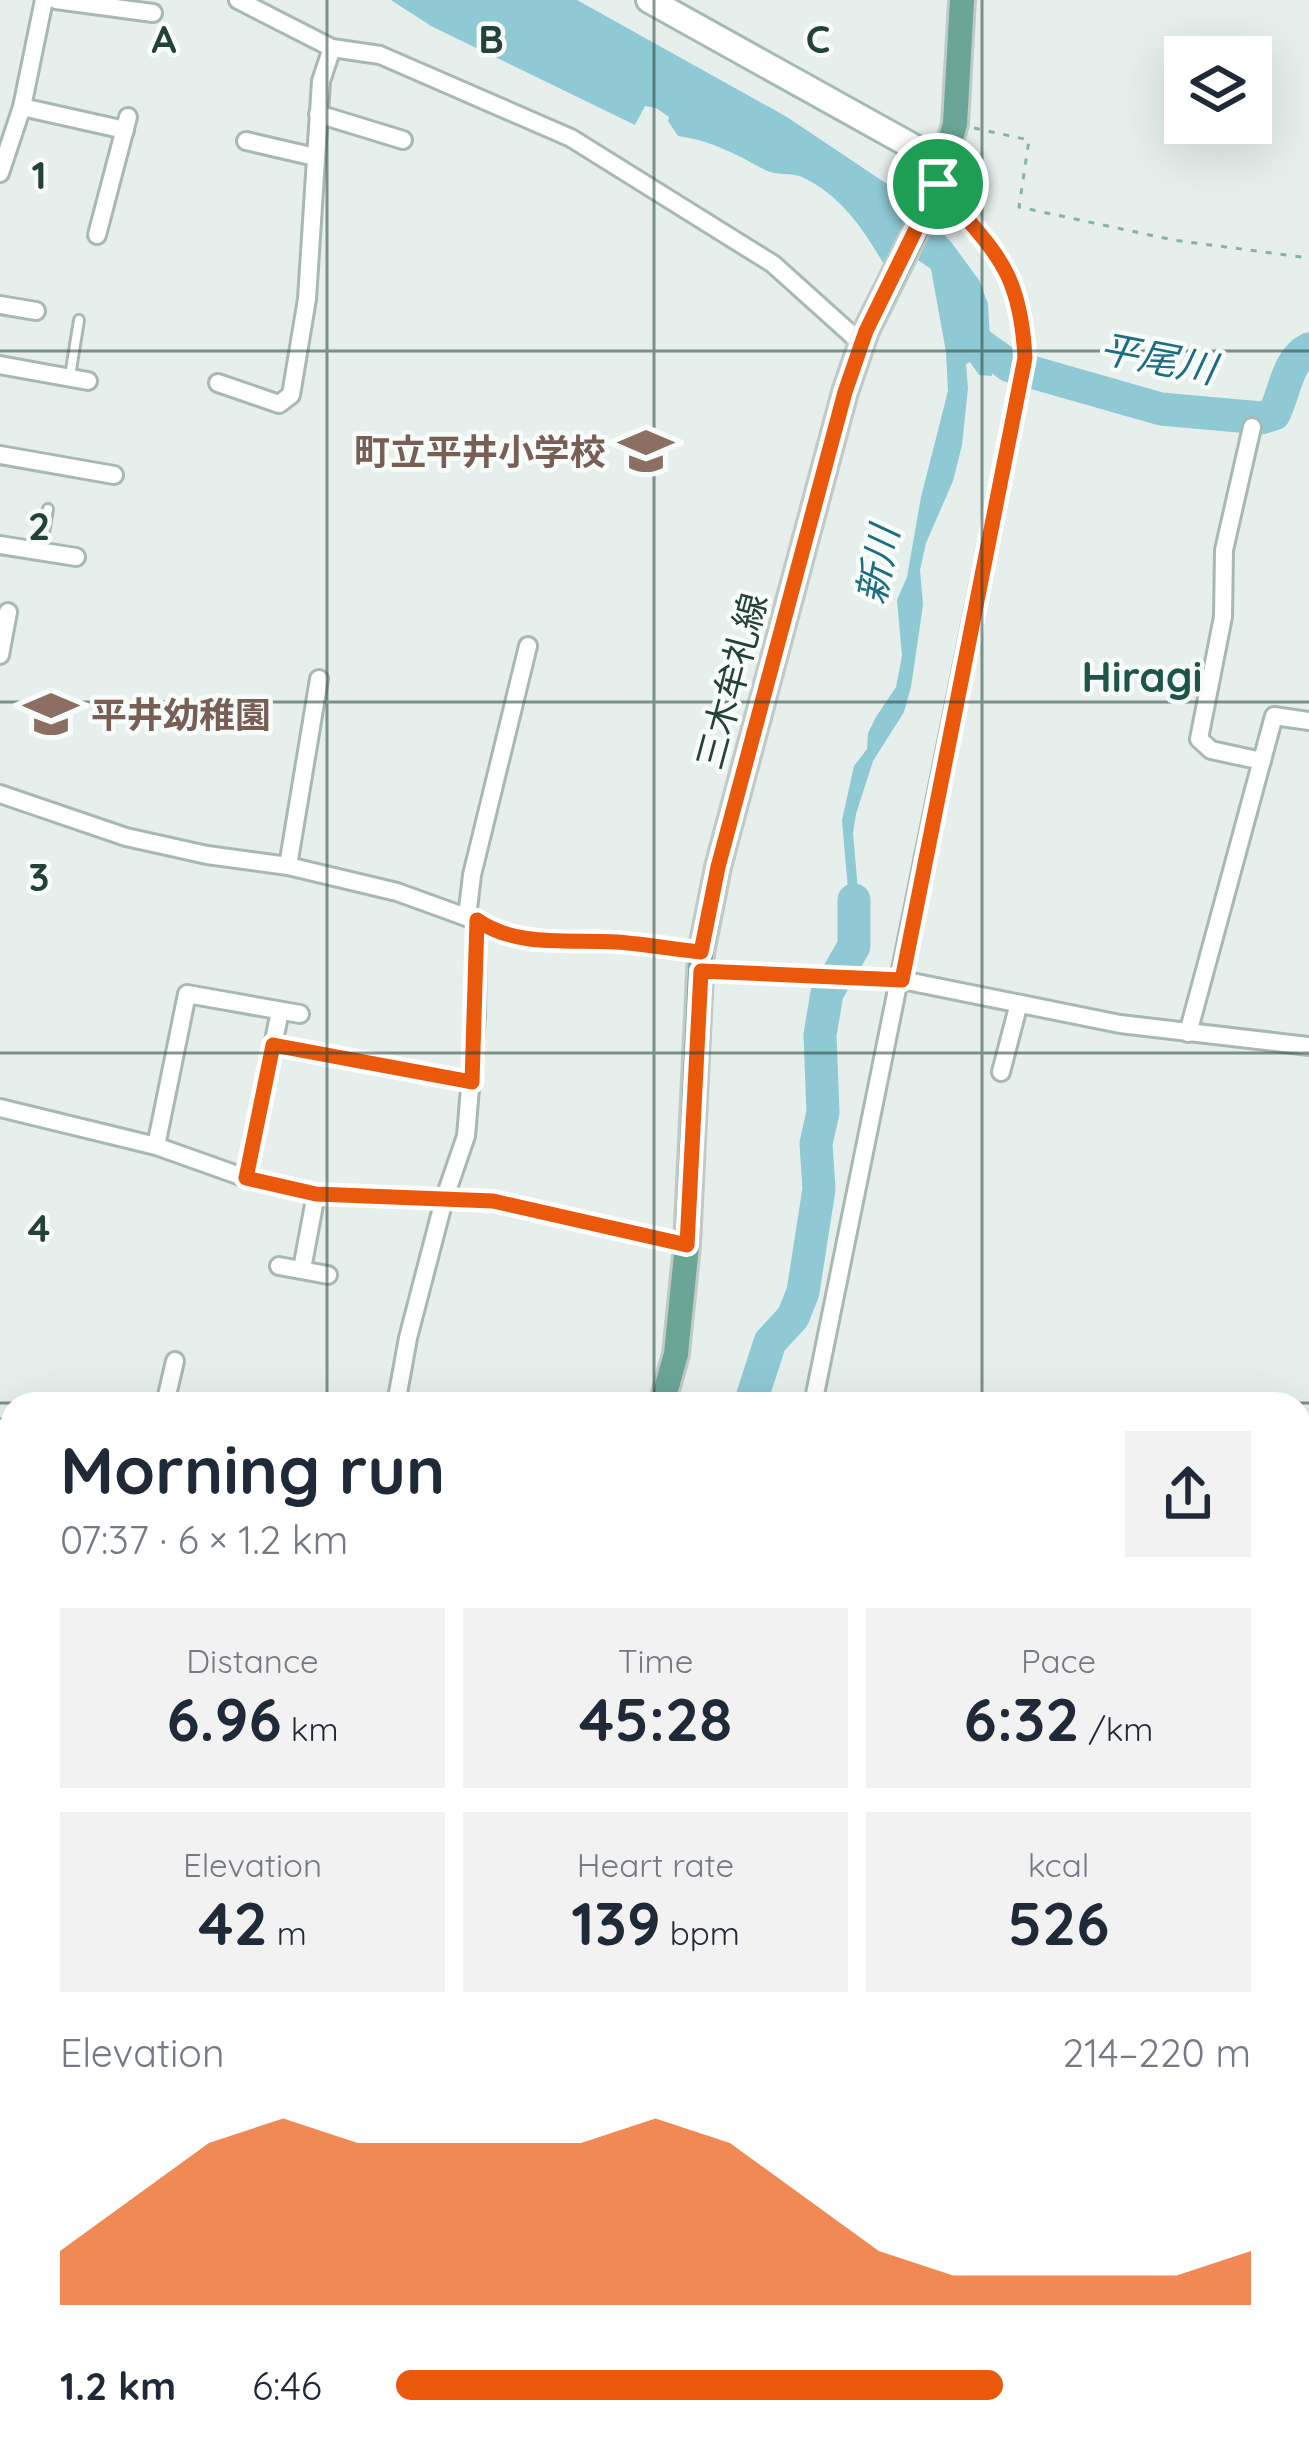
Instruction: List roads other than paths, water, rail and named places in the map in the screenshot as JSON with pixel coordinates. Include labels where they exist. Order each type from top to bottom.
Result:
[{"type":"main road","name":"三木牟礼線","points":[[665,1392],[676,1354],[687,1245],[701,962],[718,867],[845,392],[864,338],[939,180],[955,124],[962,0]]},
{"type":"street","points":[[0,173],[22,107],[44,0]]},
{"type":"street","points":[[56,0],[153,13]]},
{"type":"street","points":[[238,0],[332,48],[380,55],[572,138],[773,264],[864,338]]},
{"type":"street","points":[[649,0],[939,180],[1005,267],[1019,300],[1025,358],[895,980],[815,1392]]},
{"type":"street","points":[[218,383],[279,404],[291,395],[307,299],[321,81],[332,48]]},
{"type":"street","points":[[22,107],[126,124],[97,235]]},
{"type":"street","points":[[318,114],[403,140]]},
{"type":"street","points":[[246,141],[315,157]]},
{"type":"street","points":[[0,305],[36,311]]},
{"type":"street","points":[[0,365],[79,379]]},
{"type":"street","points":[[1252,427],[1224,550],[1223,616],[1198,739],[1211,750],[1262,761]]},
{"type":"street","points":[[0,455],[114,476]]},
{"type":"street","points":[[0,544],[76,557]]},
{"type":"street","points":[[0,655],[8,612]]},
{"type":"street","points":[[398,1392],[444,1200],[466,1136],[472,1082],[472,875],[528,646]]},
{"type":"street","points":[[288,866],[319,679]]},
{"type":"street","points":[[1188,1033],[1274,716],[1309,721]]},
{"type":"street","points":[[0,794],[126,837],[288,866],[397,892],[526,939],[616,942],[772,975],[895,980],[1018,1006],[1309,1046]]},
{"type":"street","points":[[157,1146],[187,994],[299,1014]]},
{"type":"street","points":[[1001,1072],[1018,1006]]},
{"type":"street","points":[[246,1178],[280,1011]]},
{"type":"street","points":[[273,1045],[472,1082]]},
{"type":"street","points":[[0,1108],[157,1146],[246,1178],[316,1194],[493,1201],[687,1245]]},
{"type":"street","points":[[302,1269],[316,1194]]},
{"type":"street","points":[[279,1266],[328,1275]]},
{"type":"street","points":[[168,1392],[175,1360]]},
{"type":"lane","points":[[79,320],[79,379]]},
{"type":"lane","points":[[40,551],[48,509]]},
{"type":"water","points":[[391,0],[577,0],[787,117],[908,198],[951,242],[979,280],[988,304],[992,376],[979,375],[970,362],[966,364],[962,445],[920,570],[923,605],[911,687],[904,712],[873,761],[856,814],[853,833],[859,902],[853,948],[842,820],[854,766],[896,687],[902,656],[897,600],[907,577],[948,391],[931,269],[893,243],[885,266],[840,204],[802,177],[770,172],[713,145],[678,136],[669,117],[656,108],[645,106],[635,125],[431,26]]},
{"type":"waterway","name":"平尾川","points":[[962,332],[1010,366],[1161,409],[1261,418],[1274,414],[1291,369],[1309,349]]},
{"type":"waterway","name":"新川","points":[[754,1392],[770,1342],[793,1317],[803,1292],[819,1189],[820,1035],[827,993],[854,946],[854,900]]},
{"type":"place","name":"町立平井小学校","points":[[646,451]]},
{"type":"place","name":"平井幼稚園","points":[[51,714]]},
{"type":"district","name":"Hiragi","points":[[1142,676]]}]
